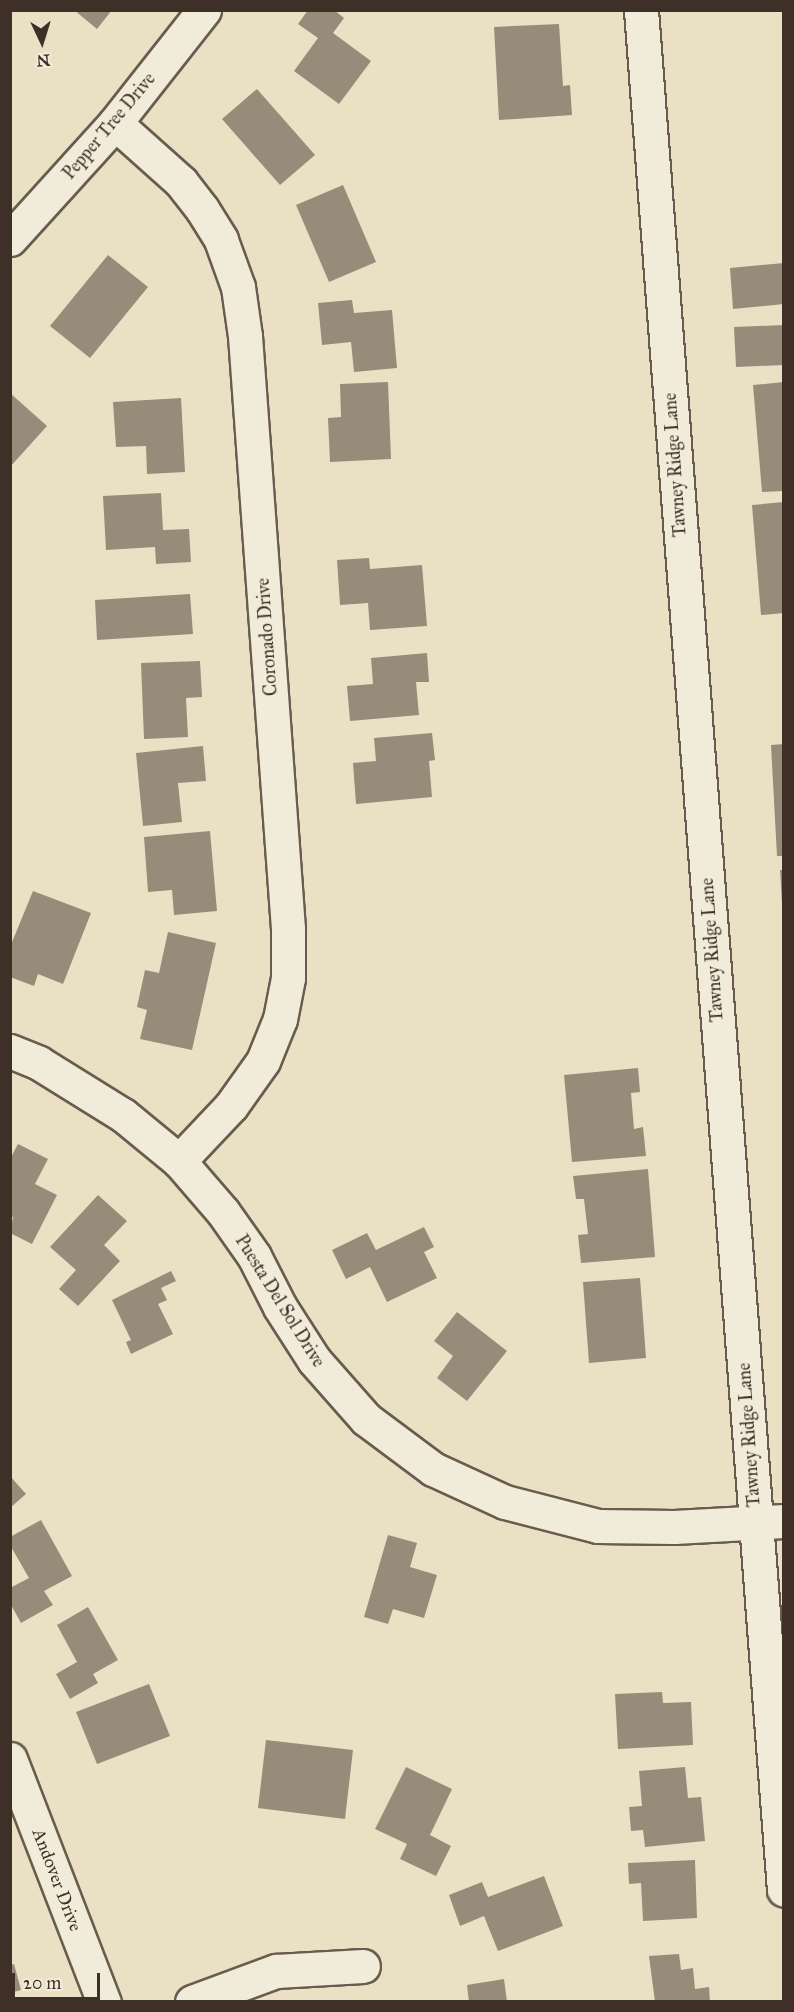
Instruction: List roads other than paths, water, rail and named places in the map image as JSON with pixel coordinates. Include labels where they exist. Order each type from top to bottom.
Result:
[{"type":"street","name":"Pepper Tree Drive","points":[[10,239],[115,123],[204,10]]},
{"type":"street","name":"Tawney Ridge Lane","points":[[641,10],[770,1522],[783,1890]]},
{"type":"street","name":"Coronado Drive","points":[[115,123],[181,182],[202,209],[221,240],[238,287],[245,336],[288,929],[286,988],[280,1019],[263,1061],[231,1106],[179,1161]]},
{"type":"street","name":"Puesta Del Sol Drive","points":[[10,1051],[39,1063],[123,1115],[179,1161],[224,1212],[254,1256],[280,1306],[314,1360],[366,1419],[433,1469],[505,1502],[598,1526],[674,1527],[770,1522]]},
{"type":"street","name":"Andover Drive","points":[[10,1759],[104,2001]]},
{"type":"street","points":[[192,2001],[276,1971],[363,1966]]}]
